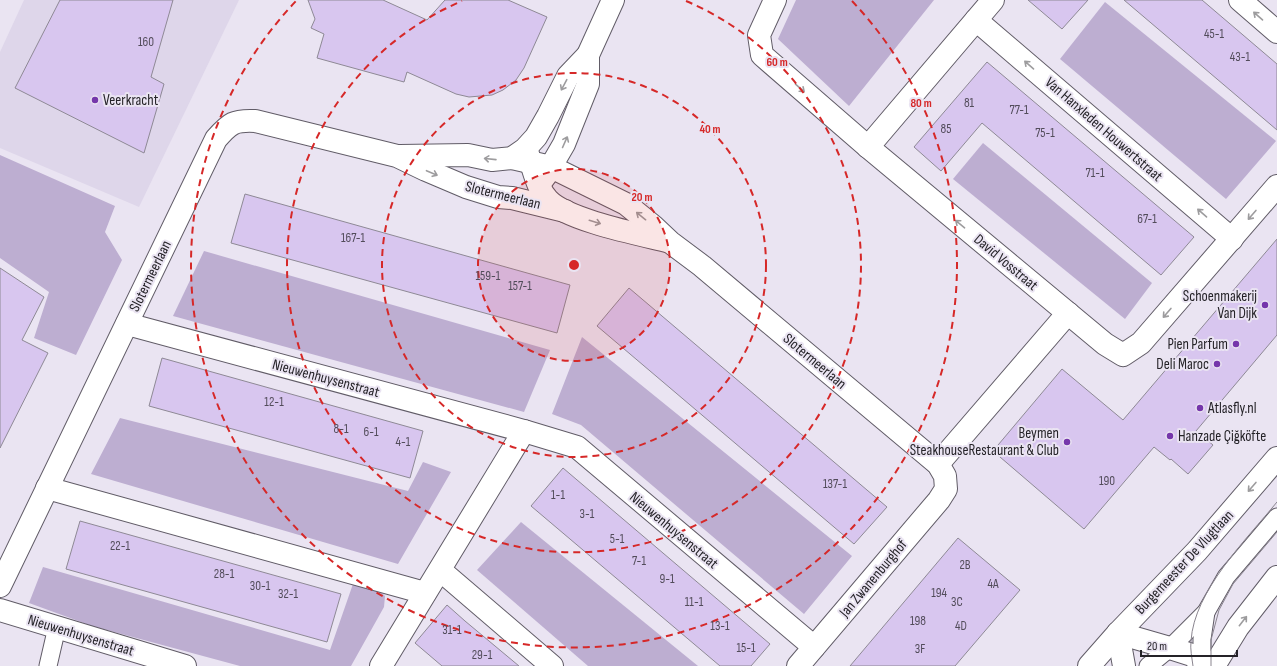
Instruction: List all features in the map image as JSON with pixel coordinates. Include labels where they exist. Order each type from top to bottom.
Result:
[{"type":"street","points":[[512,198],[531,191],[531,164],[536,137],[568,76],[588,55],[613,0]]},
{"type":"street","name":"David Vosstraat","points":[[775,0],[759,35],[762,55],[868,147],[1068,314],[1105,344],[1123,355],[1141,343],[1277,186]]},
{"type":"street","points":[[868,147],[993,0]]},
{"type":"street","points":[[1240,0],[1277,32]]},
{"type":"street","name":"Van Hanxleden Houwertstraat","points":[[976,20],[1232,239]]},
{"type":"street","points":[[531,164],[564,144],[588,84],[588,55]]},
{"type":"street","name":"Slotermeerlaan","points":[[0,586],[216,139],[226,127],[240,120],[256,121],[397,156],[466,187],[498,197],[512,198],[565,211],[593,222],[670,242]]},
{"type":"street","name":"Slotermeerlaan","points":[[397,156],[468,155],[492,160],[531,164],[626,204],[938,464],[945,476],[946,489]]},
{"type":"street","name":"Slotermeerlaan","points":[[531,164],[548,200],[565,211]]},
{"type":"street","points":[[938,464],[1068,314]]},
{"type":"street","name":"Nieuwenhuysenstraat","points":[[127,324],[524,431],[576,447],[814,647]]},
{"type":"street","points":[[381,666],[524,431]]},
{"type":"street","name":"Burgemeester De Vlugtlaan","points":[[1089,666],[1118,633],[1197,551],[1277,458]]},
{"type":"street","points":[[47,488],[425,593]]},
{"type":"street","name":"Jan Zwanenburghof","points":[[798,666],[939,500],[946,489]]},
{"type":"street","points":[[440,570],[552,666]]},
{"type":"street","points":[[1124,666],[1118,633],[1192,655],[1205,665],[1238,627],[1277,577]]},
{"type":"street","name":"Nieuwenhuysenstraat","points":[[0,610],[179,665]]},
{"type":"lane","points":[[1148,666],[1170,648],[1206,612],[1226,577],[1277,517]]},
{"type":"lane","points":[[1205,665],[1202,639],[1206,612]]},
{"type":"lane","points":[[48,666],[56,627]]},
{"type":"shaded area","name":"Veerkracht","points":[[24,0],[239,0],[139,207],[0,148],[0,52]]},
{"type":"shaded area","points":[[796,0],[934,0],[849,106],[778,39]]},
{"type":"shaded area","points":[[1105,2],[1276,141],[1226,199],[1060,59]]},
{"type":"shaded area","points":[[983,143],[1152,283],[1125,319],[953,179]]},
{"type":"shaded area","points":[[0,155],[115,206],[105,232],[122,260],[76,355],[34,338],[49,292],[0,258]]},
{"type":"shaded area","points":[[204,251],[550,350],[524,412],[173,316]]},
{"type":"shaded area","points":[[582,337],[852,556],[804,614],[581,425],[552,414]]},
{"type":"shaded area","points":[[120,418],[408,491],[423,462],[451,472],[398,564],[91,474]]},
{"type":"shaded area","points":[[521,522],[698,666],[588,666],[477,570]]},
{"type":"shaded area","points":[[43,567],[330,650],[354,581],[378,589],[385,596],[384,607],[351,666],[240,666],[92,626],[29,603]]},
{"type":"building","points":[[60,0],[173,0],[151,77],[164,84],[144,153],[15,88]]},
{"type":"building","points":[[308,0],[383,0],[427,20],[445,0],[508,0],[547,17],[524,68],[516,80],[503,90],[492,95],[469,97],[456,94],[407,72],[404,82],[317,58],[324,34],[311,28],[315,19]]},
{"type":"building","points":[[1028,0],[1088,0],[1062,29]]},
{"type":"building","points":[[1124,0],[1202,0],[1277,64],[1277,130]]},
{"type":"building","points":[[987,62],[1194,237],[1161,275],[982,123],[941,171],[914,147]]},
{"type":"building","points":[[245,194],[570,285],[557,333],[231,243]]},
{"type":"building","points":[[1277,239],[1277,335],[1196,431],[1213,445],[1188,474],[1154,447],[1084,529],[993,451],[1062,369],[1123,420]]},
{"type":"building","points":[[0,268],[44,297],[22,340],[48,353],[0,448]]},
{"type":"building","points":[[629,288],[887,507],[854,544],[597,326]]},
{"type":"building","points":[[162,358],[423,431],[410,478],[149,406]]},
{"type":"building","points":[[563,468],[770,644],[751,666],[720,666],[531,506]]},
{"type":"building","points":[[80,521],[341,594],[327,642],[66,569]]},
{"type":"building","points":[[958,538],[1020,590],[955,666],[850,666]]},
{"type":"building","points":[[447,605],[519,666],[442,666],[415,643]]},
{"type":"tram line","points":[[1193,666],[1191,641],[1194,622],[1201,604],[1211,585],[1237,549],[1277,502]]},
{"type":"tram line","points":[[1211,666],[1211,640],[1219,610],[1233,584],[1277,532]]},
{"type":"place","name":"Veerkracht","points":[[95,100]]},
{"type":"place","name":"Schoenmakerij Van Dijk","points":[[1265,305]]},
{"type":"place","name":"Pien Parfum","points":[[1236,344]]},
{"type":"place","name":"Deli Maroc","points":[[1217,364]]},
{"type":"place","name":"Atlasfly.nl","points":[[1200,408]]},
{"type":"place","name":"Hanzade Çiğköfte","points":[[1170,436]]},
{"type":"place","name":"Beymen SteakhouseRestaurant & Club","points":[[1067,442]]}]
